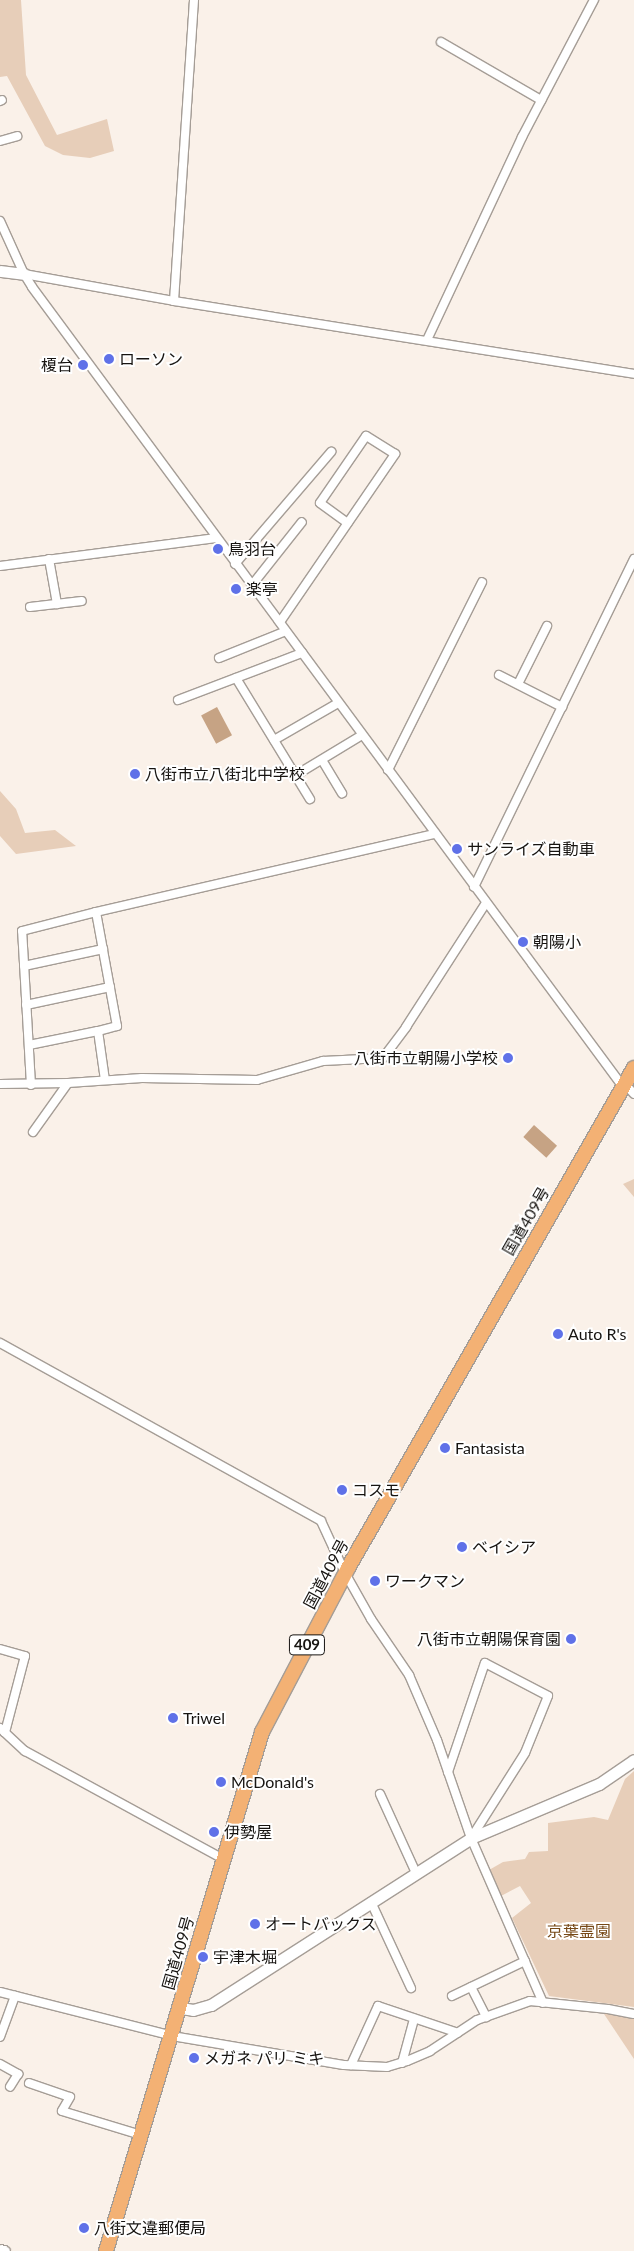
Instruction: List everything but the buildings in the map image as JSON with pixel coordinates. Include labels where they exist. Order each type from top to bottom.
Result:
[{"type":"highway","name":"国道409号","points":[[106,2251],[181,2008],[223,1859],[262,1732],[345,1573],[627,1088],[634,1068]]},
{"type":"street","points":[[174,301],[194,0]]},
{"type":"street","points":[[427,340],[542,100],[594,0]]},
{"type":"street","points":[[441,42],[542,100]]},
{"type":"street","points":[[0,141],[17,136]]},
{"type":"street","points":[[0,221],[24,274],[216,538],[486,903],[627,1088]]},
{"type":"street","points":[[0,270],[174,301],[634,374]]},
{"type":"street","points":[[280,622],[348,523],[395,454],[366,436],[320,503],[348,523]]},
{"type":"street","points":[[236,564],[331,452]]},
{"type":"street","points":[[252,585],[302,522]]},
{"type":"street","points":[[0,566],[216,538]]},
{"type":"street","points":[[49,559],[56,604]]},
{"type":"street","points":[[474,886],[634,559]]},
{"type":"street","points":[[388,770],[482,582]]},
{"type":"street","points":[[30,608],[82,601]]},
{"type":"street","points":[[518,684],[547,626]]},
{"type":"street","points":[[219,658],[286,631]]},
{"type":"street","points":[[178,700],[302,653]]},
{"type":"street","points":[[499,675],[562,707]]},
{"type":"street","points":[[236,678],[310,799]]},
{"type":"street","points":[[274,740],[338,703]]},
{"type":"street","points":[[296,776],[362,735]]},
{"type":"street","points":[[322,760],[342,793]]},
{"type":"street","points":[[31,1085],[22,931],[96,912],[435,834]]},
{"type":"street","points":[[0,1084],[68,1084],[142,1078],[257,1080],[324,1062],[383,1058],[406,1027],[486,903]]},
{"type":"street","points":[[29,1045],[117,1026],[96,912]]},
{"type":"street","points":[[24,966],[103,949]]},
{"type":"street","points":[[26,1005],[110,987]]},
{"type":"street","points":[[98,1031],[106,1080]]},
{"type":"street","points":[[33,1132],[68,1084]]},
{"type":"street","points":[[0,1343],[321,1521],[345,1573],[371,1619],[409,1675],[448,1772],[471,1838],[543,2003]]},
{"type":"street","points":[[0,1649],[25,1656],[1,1730],[25,1751],[223,1859]]},
{"type":"street","points":[[448,1772],[485,1663],[548,1696],[525,1752],[471,1838]]},
{"type":"street","points":[[181,2008],[200,2010],[211,2005],[471,1838],[599,1784],[634,1760]]},
{"type":"street","points":[[380,1794],[416,1873]]},
{"type":"street","points":[[371,1902],[411,1988]]},
{"type":"street","points":[[452,1996],[525,1961]]},
{"type":"street","points":[[471,1987],[486,2017]]},
{"type":"street","points":[[0,1992],[172,2036],[351,2065],[387,2067],[430,2051],[486,2017],[530,2001],[608,2009],[634,2014]]},
{"type":"street","points":[[0,2037],[15,1996]]},
{"type":"street","points":[[351,2065],[378,2006],[458,2033]]},
{"type":"street","points":[[402,2063],[414,2019]]},
{"type":"street","points":[[0,2064],[18,2074],[10,2087]]},
{"type":"street","points":[[29,2083],[70,2098],[62,2111],[141,2135]]},
{"type":"street","points":[[0,2250],[4,2251]]},
{"type":"green space","points":[[0,0],[21,0],[26,75],[57,135],[107,119],[114,151],[90,158],[63,155],[45,146],[7,76],[0,77]]},
{"type":"green space","points":[[0,791],[16,809],[25,833],[55,830],[76,846],[16,854],[0,836]]},
{"type":"green space","points":[[634,1179],[634,1197],[623,1184]]},
{"type":"green space","name":"京葉霊園","points":[[634,1771],[634,2007],[549,1996],[512,1918],[531,1903],[520,1886],[501,1896],[489,1870],[503,1862],[525,1859],[529,1852],[548,1851],[548,1823],[594,1817],[608,1820],[625,1779]]},
{"type":"green space","points":[[602,2011],[634,2018],[634,2059]]},
{"type":"shaded area","points":[[217,707],[232,735],[216,744],[201,715]]},
{"type":"shaded area","points":[[534,1125],[557,1146],[546,1158],[523,1137]]},
{"type":"place","name":"ローソン","points":[[109,359]]},
{"type":"place","name":"榎台","points":[[83,365]]},
{"type":"place","name":"鳥羽台","points":[[218,549]]},
{"type":"place","name":"楽亭","points":[[236,589]]},
{"type":"place","name":"八街市立八街北中学校","points":[[135,774]]},
{"type":"place","name":"サンライズ自動車","points":[[457,849]]},
{"type":"place","name":"朝陽小","points":[[523,942]]},
{"type":"place","name":"八街市立朝陽小学校","points":[[508,1058]]},
{"type":"place","name":"Auto R's","points":[[558,1334]]},
{"type":"place","name":"Fantasista","points":[[445,1448]]},
{"type":"place","name":"コスモ","points":[[342,1490]]},
{"type":"place","name":"ベイシア","points":[[462,1547]]},
{"type":"place","name":"ワークマン","points":[[375,1581]]},
{"type":"place","name":"八街市立朝陽保育園","points":[[571,1639]]},
{"type":"place","name":"Triwel","points":[[173,1718]]},
{"type":"place","name":"McDonald's","points":[[221,1782]]},
{"type":"place","name":"伊勢屋","points":[[214,1832]]},
{"type":"place","name":"オートバックス","points":[[255,1924]]},
{"type":"place","name":"宇津木堀","points":[[203,1957]]},
{"type":"place","name":"メガネ パリ ミキ","points":[[194,2058]]},
{"type":"place","name":"八街文違郵便局","points":[[84,2228]]}]
